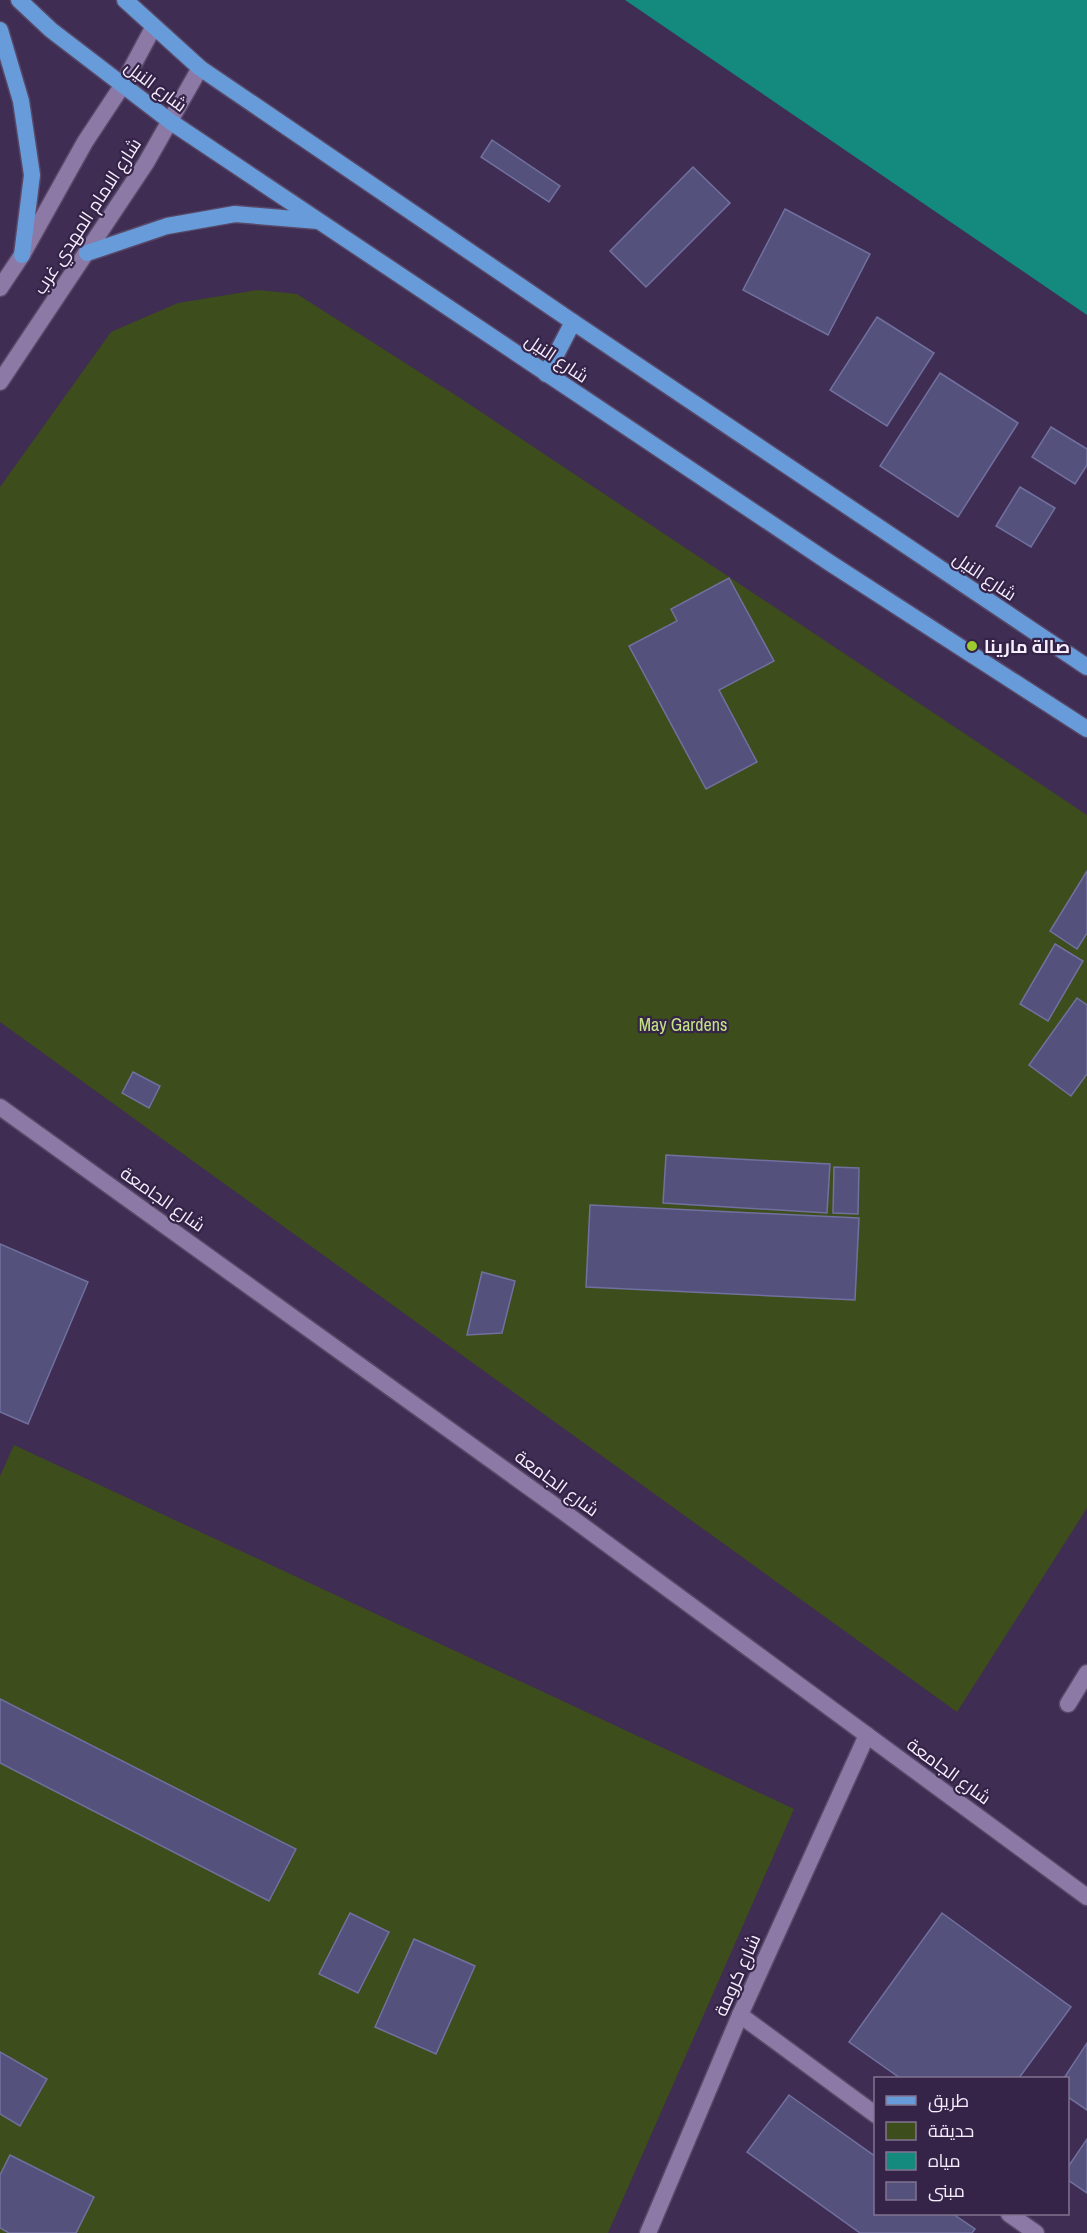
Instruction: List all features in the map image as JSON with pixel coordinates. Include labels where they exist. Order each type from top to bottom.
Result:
[{"type":"main road","name":"شارع النيل","points":[[19,0],[51,30],[171,122],[830,563],[1087,729]]},
{"type":"main road","name":"شارع النيل","points":[[125,0],[153,28],[200,68],[1087,668]]},
{"type":"main road","name":"شارع الامام المهدي غرب","points":[[0,288],[22,255],[86,142],[122,86],[153,28]]},
{"type":"main road","points":[[0,30],[21,101],[32,175],[22,255]]},
{"type":"main road","name":"شارع الامام المهدي غرب","points":[[0,382],[87,253],[171,122],[200,68]]},
{"type":"main road","points":[[87,253],[166,226],[235,214],[319,221]]},
{"type":"main road","points":[[546,374],[573,322]]},
{"type":"main road","name":"شارع الجامعة","points":[[0,1107],[566,1513],[1087,1898]]},
{"type":"main road","points":[[1068,1704],[1087,1673]]},
{"type":"main road","name":"شارع كرومة","points":[[648,2233],[740,2015],[867,1735]]},
{"type":"main road","points":[[740,2015],[874,2114]]},
{"type":"main road","points":[[1010,2215],[1036,2233]]},
{"type":"green space","name":"May Gardens","points":[[258,290],[297,294],[460,398],[1087,815],[1087,1508],[957,1712],[0,1022],[0,487],[111,332],[178,303]]},
{"type":"green space","points":[[14,1445],[794,1809],[608,2233],[0,2233],[0,1476]]},
{"type":"water","points":[[625,0],[1087,0],[1087,315]]},
{"type":"building","points":[[492,140],[560,186],[549,202],[481,157]]},
{"type":"building","points":[[693,167],[730,203],[646,287],[610,251]]},
{"type":"building","points":[[785,209],[870,254],[828,335],[743,290]]},
{"type":"building","points":[[877,317],[934,353],[887,426],[830,390]]},
{"type":"building","points":[[940,373],[1018,423],[958,517],[880,466]]},
{"type":"building","points":[[1051,427],[1087,449],[1087,465],[1075,484],[1032,457]]},
{"type":"building","points":[[1020,487],[1055,508],[1031,547],[996,526]]},
{"type":"building","points":[[729,578],[774,661],[719,690],[757,762],[706,789],[629,646],[677,621],[671,609]]},
{"type":"building","points":[[1087,871],[1087,933],[1077,949],[1050,931]]},
{"type":"building","points":[[1055,944],[1083,961],[1048,1021],[1020,1004]]},
{"type":"building","points":[[1077,998],[1087,1005],[1087,1074],[1071,1096],[1029,1065]]},
{"type":"building","points":[[133,1072],[160,1086],[149,1108],[122,1093]]},
{"type":"building","points":[[666,1155],[830,1164],[827,1213],[663,1203]]},
{"type":"building","points":[[834,1167],[859,1168],[858,1214],[833,1213]]},
{"type":"building","points":[[590,1205],[859,1218],[855,1300],[586,1287]]},
{"type":"building","points":[[0,1244],[88,1282],[28,1424],[0,1412]]},
{"type":"building","points":[[482,1272],[515,1281],[502,1333],[467,1335]]},
{"type":"building","points":[[0,1699],[296,1849],[269,1901],[0,1763]]},
{"type":"building","points":[[350,1913],[389,1932],[358,1993],[319,1974]]},
{"type":"building","points":[[942,1913],[1071,2007],[1020,2077],[899,2077],[849,2042]]},
{"type":"building","points":[[414,1939],[475,1966],[436,2054],[375,2027]]},
{"type":"building","points":[[1087,2043],[1087,2110],[1069,2098],[1069,2077],[1065,2077]]},
{"type":"building","points":[[0,2052],[47,2079],[20,2126],[0,2114]]},
{"type":"building","points":[[789,2095],[874,2156],[874,2215],[954,2215],[975,2229],[972,2233],[860,2233],[747,2152]]},
{"type":"building","points":[[1087,2139],[1087,2193],[1069,2181],[1069,2166]]},
{"type":"building","points":[[10,2155],[94,2197],[76,2233],[9,2233],[0,2228],[0,2175]]},
{"type":"place","name":"صالة مارينا","points":[[972,646]]}]
